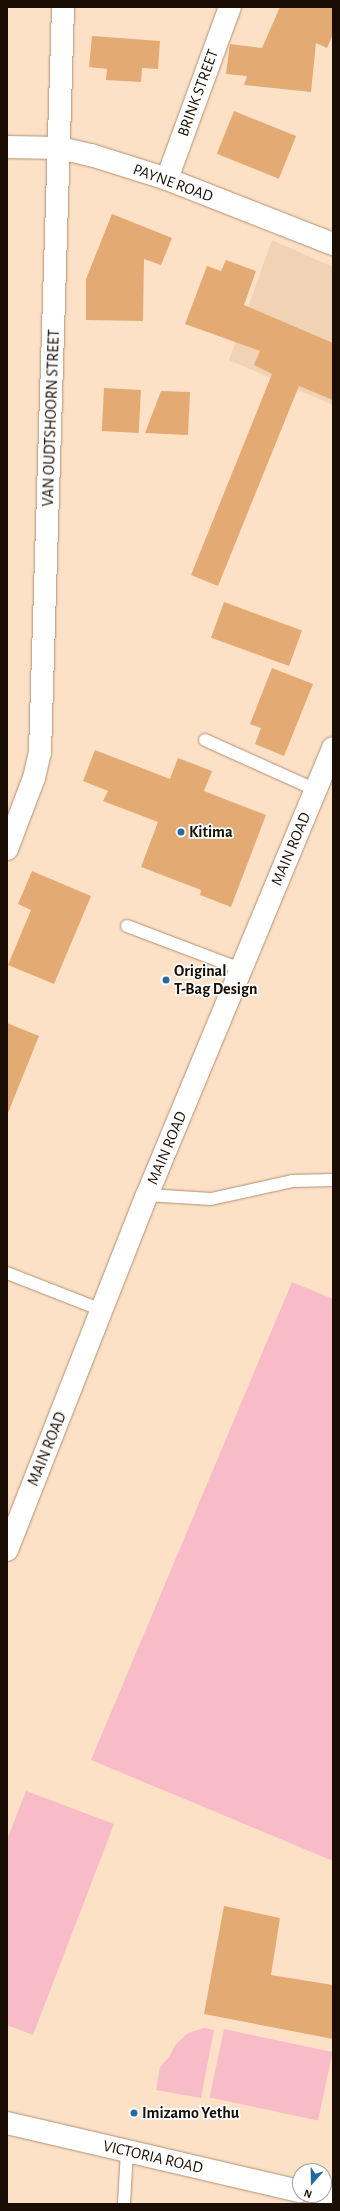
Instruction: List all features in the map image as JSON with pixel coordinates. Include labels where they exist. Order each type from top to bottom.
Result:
[{"type":"street","name":"VAN OUDTSHOORN STREET","points":[[7,850],[40,752],[64,7]]},
{"type":"street","name":"BRINK STREET","points":[[167,179],[230,7]]},
{"type":"street","name":"PAYNE ROAD","points":[[7,147],[60,148],[167,179],[333,244]]},
{"type":"street","name":"MAIN ROAD","points":[[7,1550],[148,1195],[333,748]]},
{"type":"street","name":"VICTORIA ROAD","points":[[7,2123],[292,2189]]},
{"type":"lane","points":[[205,740],[316,790]]},
{"type":"lane","points":[[127,926],[241,969]]},
{"type":"lane","points":[[148,1195],[211,1200],[292,1181],[333,1180]]},
{"type":"lane","points":[[7,1273],[102,1310]]},
{"type":"lane","points":[[124,2204],[127,2151]]},
{"type":"shaded area","points":[[272,240],[333,267],[333,405],[229,360]]},
{"type":"shaded area","points":[[292,1282],[333,1299],[333,1861],[91,1760]]},
{"type":"shaded area","points":[[26,1791],[114,1824],[33,2035],[7,2025],[7,1840]]},
{"type":"shaded area","points":[[204,2028],[214,2030],[201,2098],[156,2090],[160,2067],[169,2057],[176,2044],[188,2033]]},
{"type":"shaded area","points":[[224,2029],[333,2052],[318,2121],[209,2097]]},
{"type":"building","points":[[280,7],[333,7],[333,34],[327,48],[316,43],[311,92],[244,85],[247,76],[226,74],[230,44],[262,48]]},
{"type":"building","points":[[92,36],[160,41],[158,69],[142,68],[141,82],[106,80],[107,69],[89,67]]},
{"type":"building","points":[[234,111],[296,136],[279,179],[217,154]]},
{"type":"building","points":[[112,214],[172,238],[161,265],[144,259],[143,321],[86,320],[86,279]]},
{"type":"building","points":[[226,260],[256,271],[244,305],[333,343],[333,400],[299,386],[218,586],[191,575],[272,374],[254,365],[260,351],[185,324],[207,266],[221,271]]},
{"type":"building","points":[[104,388],[141,390],[139,433],[102,431]]},
{"type":"building","points":[[161,391],[190,392],[188,435],[145,433]]},
{"type":"building","points":[[224,602],[302,630],[289,666],[211,638]]},
{"type":"building","points":[[272,668],[313,684],[284,756],[255,744],[261,728],[250,724]]},
{"type":"building","points":[[95,750],[170,779],[178,758],[212,771],[204,791],[266,815],[231,907],[200,895],[201,890],[141,867],[158,822],[103,801],[108,791],[83,781]]},
{"type":"building","points":[[32,871],[91,896],[54,984],[8,965],[31,910],[18,904]]},
{"type":"building","points":[[7,1023],[39,1036],[8,1113],[7,1113]]},
{"type":"building","points":[[224,1906],[280,1918],[271,1975],[333,1985],[333,2039],[204,2014]]},
{"type":"place","name":"Kitima","points":[[181,832]]},
{"type":"place","name":"Original T-Bag Design","points":[[166,980]]},
{"type":"place","name":"Imizamo Yethu","points":[[134,2113]]}]
